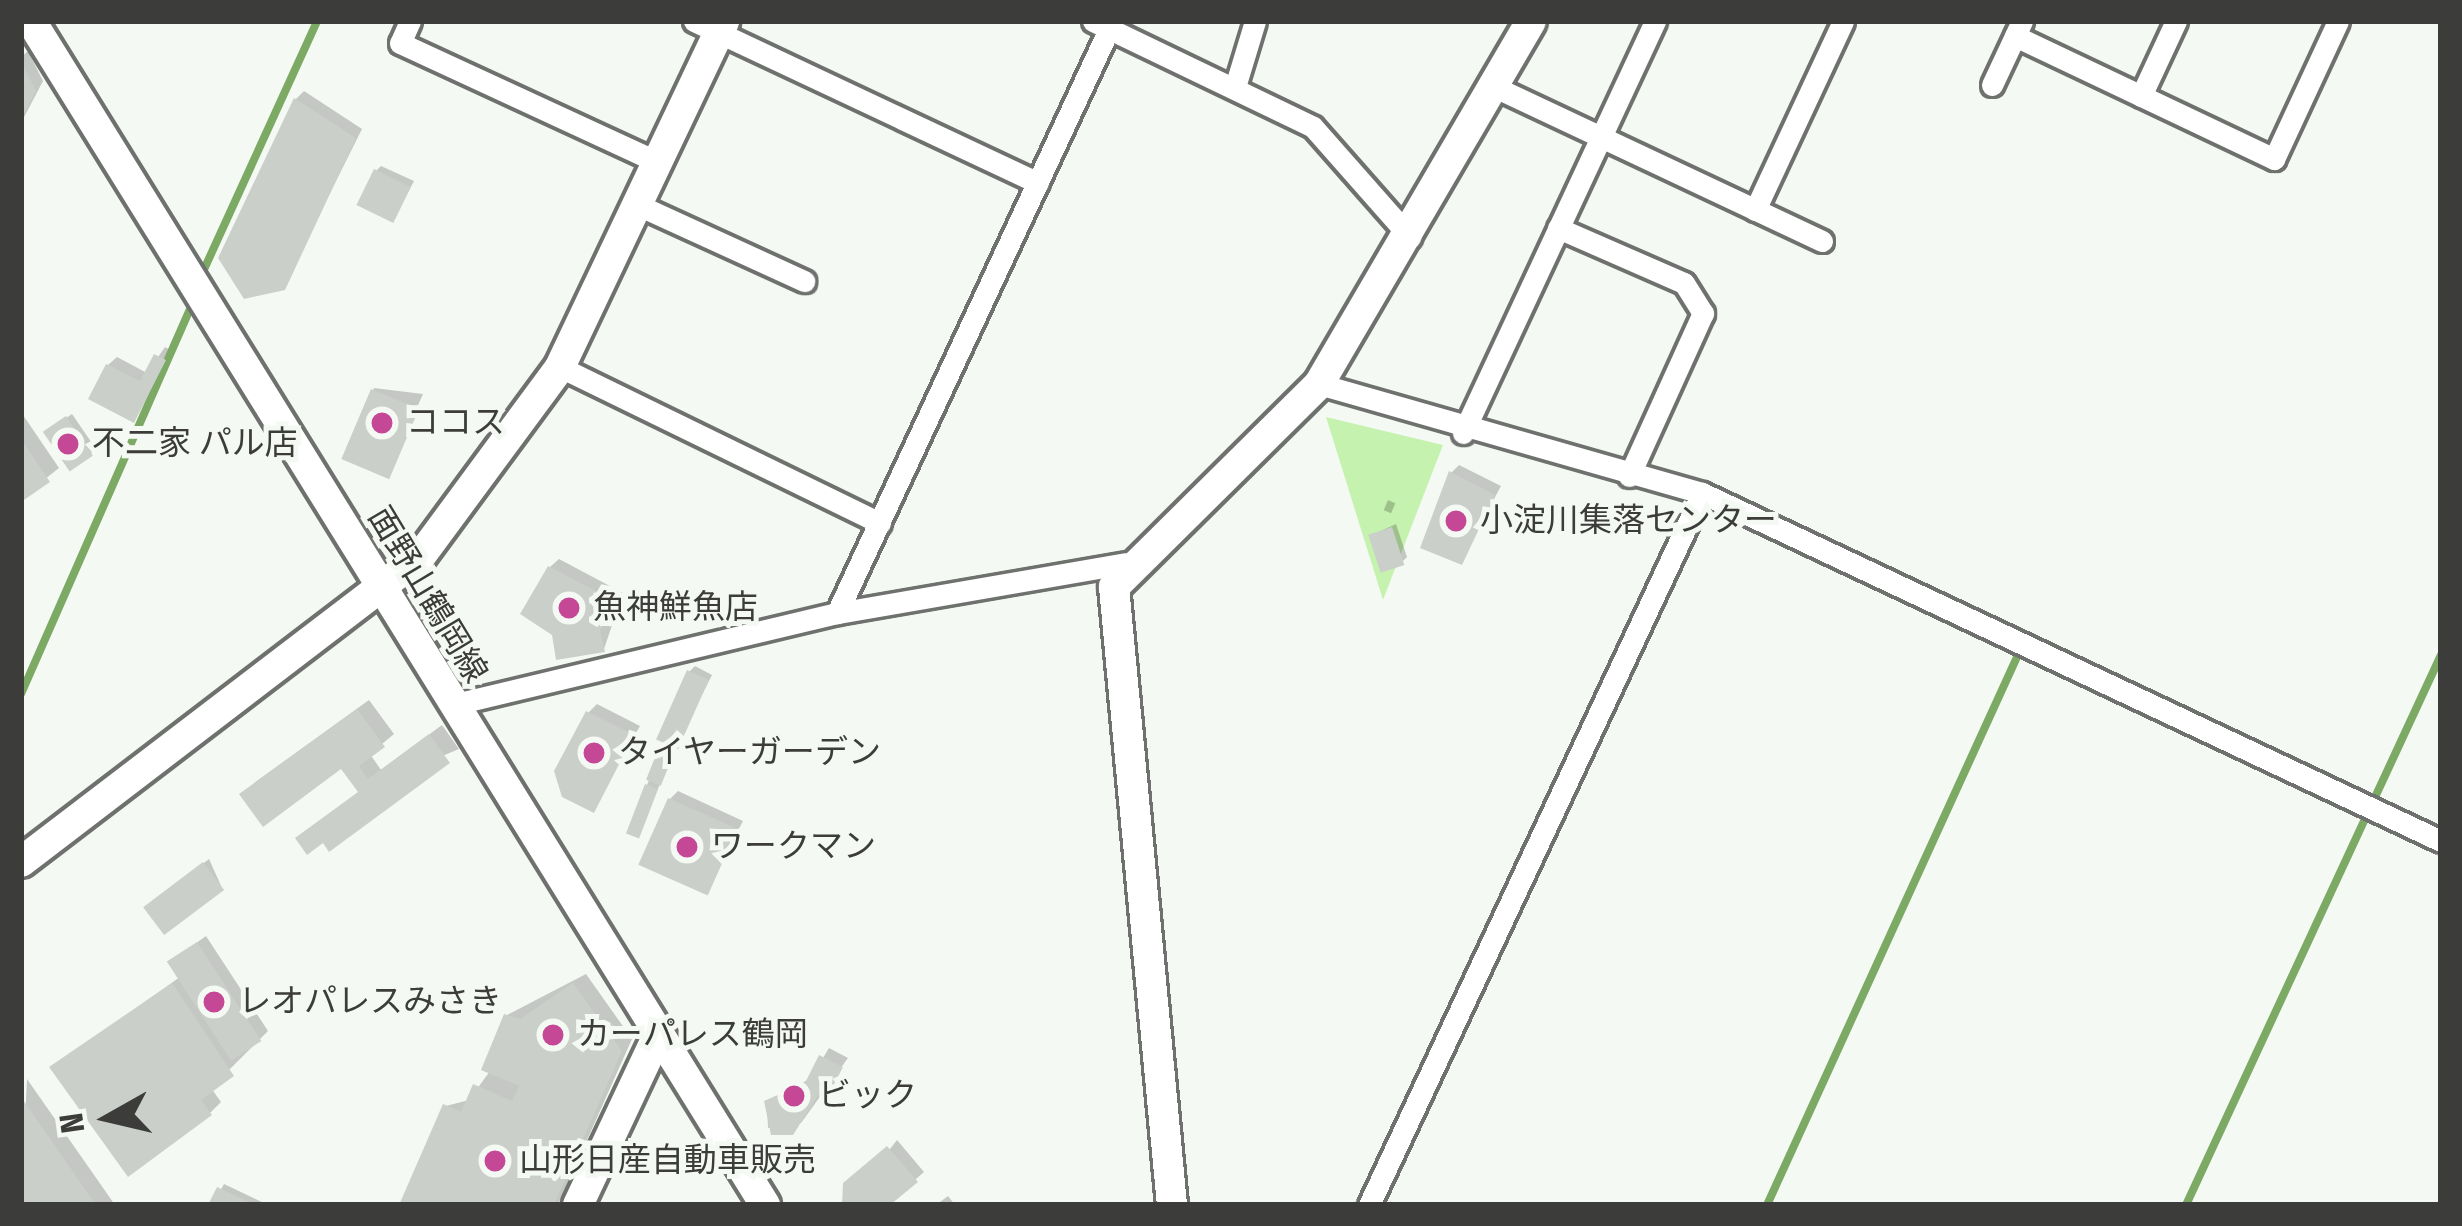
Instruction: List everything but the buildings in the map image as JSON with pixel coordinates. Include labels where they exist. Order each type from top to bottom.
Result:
[{"type":"street","name":"面野山鶴岡線","points":[[31,21],[765,1205]]},
{"type":"street","points":[[410,21],[400,43],[658,162]]},
{"type":"street","points":[[1235,87],[1255,21]]},
{"type":"street","points":[[1172,1205],[1112,599],[1126,563],[1318,384],[1499,89],[1531,21]]},
{"type":"street","points":[[1463,433],[1655,21]]},
{"type":"street","points":[[1755,210],[1843,21]]},
{"type":"street","points":[[2141,96],[2176,21]]},
{"type":"street","points":[[1992,86],[2018,29],[2141,96],[2274,158],[2338,21]]},
{"type":"street","points":[[21,862],[383,590],[420,556],[560,367],[658,162],[712,25],[1038,183]]},
{"type":"street","points":[[837,614],[1038,183],[1101,25],[1313,127],[1410,237]]},
{"type":"street","points":[[1499,89],[1822,242]]},
{"type":"street","points":[[638,205],[804,281]]},
{"type":"street","points":[[1558,228],[1684,283],[1703,314],[1629,476]]},
{"type":"street","points":[[560,367],[880,523]]},
{"type":"street","points":[[1318,384],[1463,433],[1702,493],[2441,841]]},
{"type":"street","points":[[1369,1205],[1702,493]]},
{"type":"street","points":[[451,705],[837,614],[1126,563]]},
{"type":"street","points":[[578,1205],[659,1034]]},
{"type":"green space","points":[[1326,417],[1443,445],[1383,600]]},
{"type":"waterway","points":[[201,276],[317,21]]},
{"type":"waterway","points":[[21,694],[193,302]]},
{"type":"waterway","points":[[2186,1205],[2441,655]]},
{"type":"waterway","points":[[1767,1205],[2017,657]]},
{"type":"place","name":"ココス","points":[[382,423]]},
{"type":"place","name":"不二家 パル店","points":[[68,444]]},
{"type":"place","name":"小淀川集落センター","points":[[1456,521]]},
{"type":"place","name":"魚神鮮魚店","points":[[569,608]]},
{"type":"place","name":"タイヤーガーデン","points":[[594,753]]},
{"type":"place","name":"ワークマン","points":[[687,847]]},
{"type":"place","name":"レオパレスみさき","points":[[214,1002]]},
{"type":"place","name":"カーパレス鶴岡","points":[[553,1035]]},
{"type":"place","name":"ビック","points":[[794,1096]]},
{"type":"place","name":"山形日産自動車販売","points":[[495,1161]]}]
